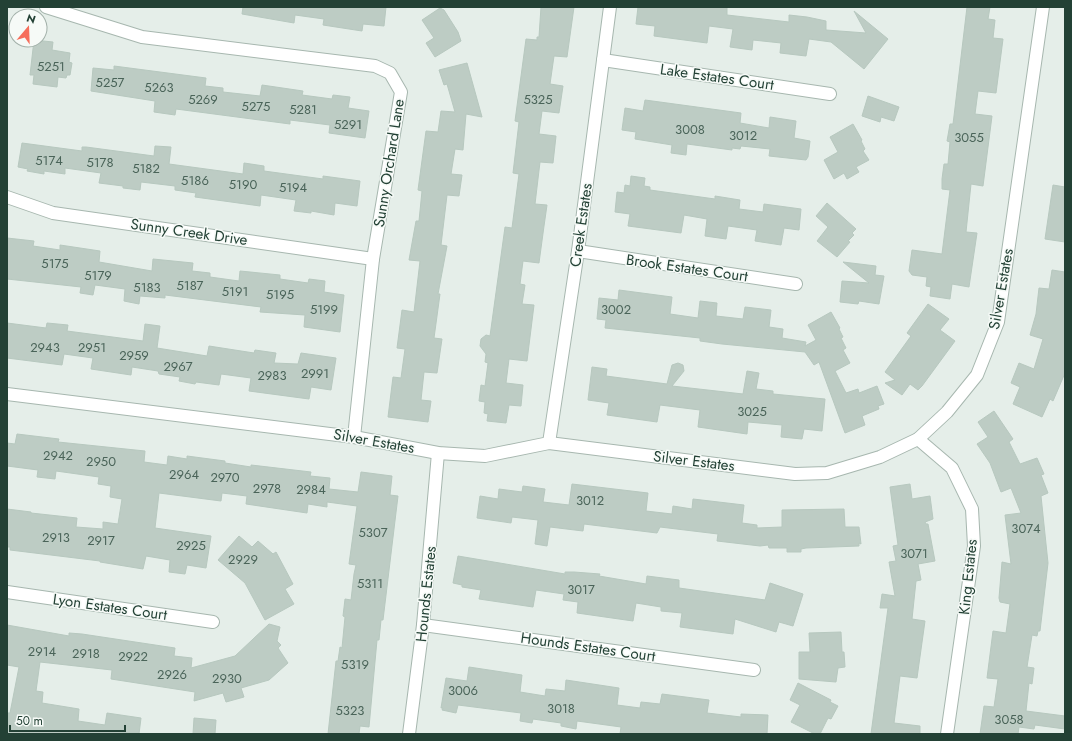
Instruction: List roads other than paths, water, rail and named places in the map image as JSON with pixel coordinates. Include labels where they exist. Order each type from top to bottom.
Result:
[{"type":"street","name":"Sunny Orchard Lane","points":[[46,7],[142,37],[375,66],[390,73],[401,92],[373,258],[354,437]]},
{"type":"street","name":"Creek Estates","points":[[549,443],[578,251],[610,7]]},
{"type":"street","name":"Silver Estates","points":[[7,394],[354,437],[438,453],[485,456],[549,443],[795,474],[827,473],[880,457],[918,439],[947,412],[977,375],[998,322],[1043,7]]},
{"type":"street","name":"Lake Estates Court","points":[[603,60],[830,94]]},
{"type":"street","name":"Sunny Creek Drive","points":[[7,197],[53,213],[373,258]]},
{"type":"street","name":"Brook Estates Court","points":[[578,251],[796,284]]},
{"type":"street","name":"King Estates","points":[[918,439],[952,468],[972,508],[974,546],[947,734]]},
{"type":"street","name":"Hounds Estates","points":[[409,734],[423,625],[438,453]]},
{"type":"street","name":"Lyon Estates Court","points":[[7,592],[213,622]]},
{"type":"street","name":"Hounds Estates Court","points":[[423,625],[754,670]]}]
